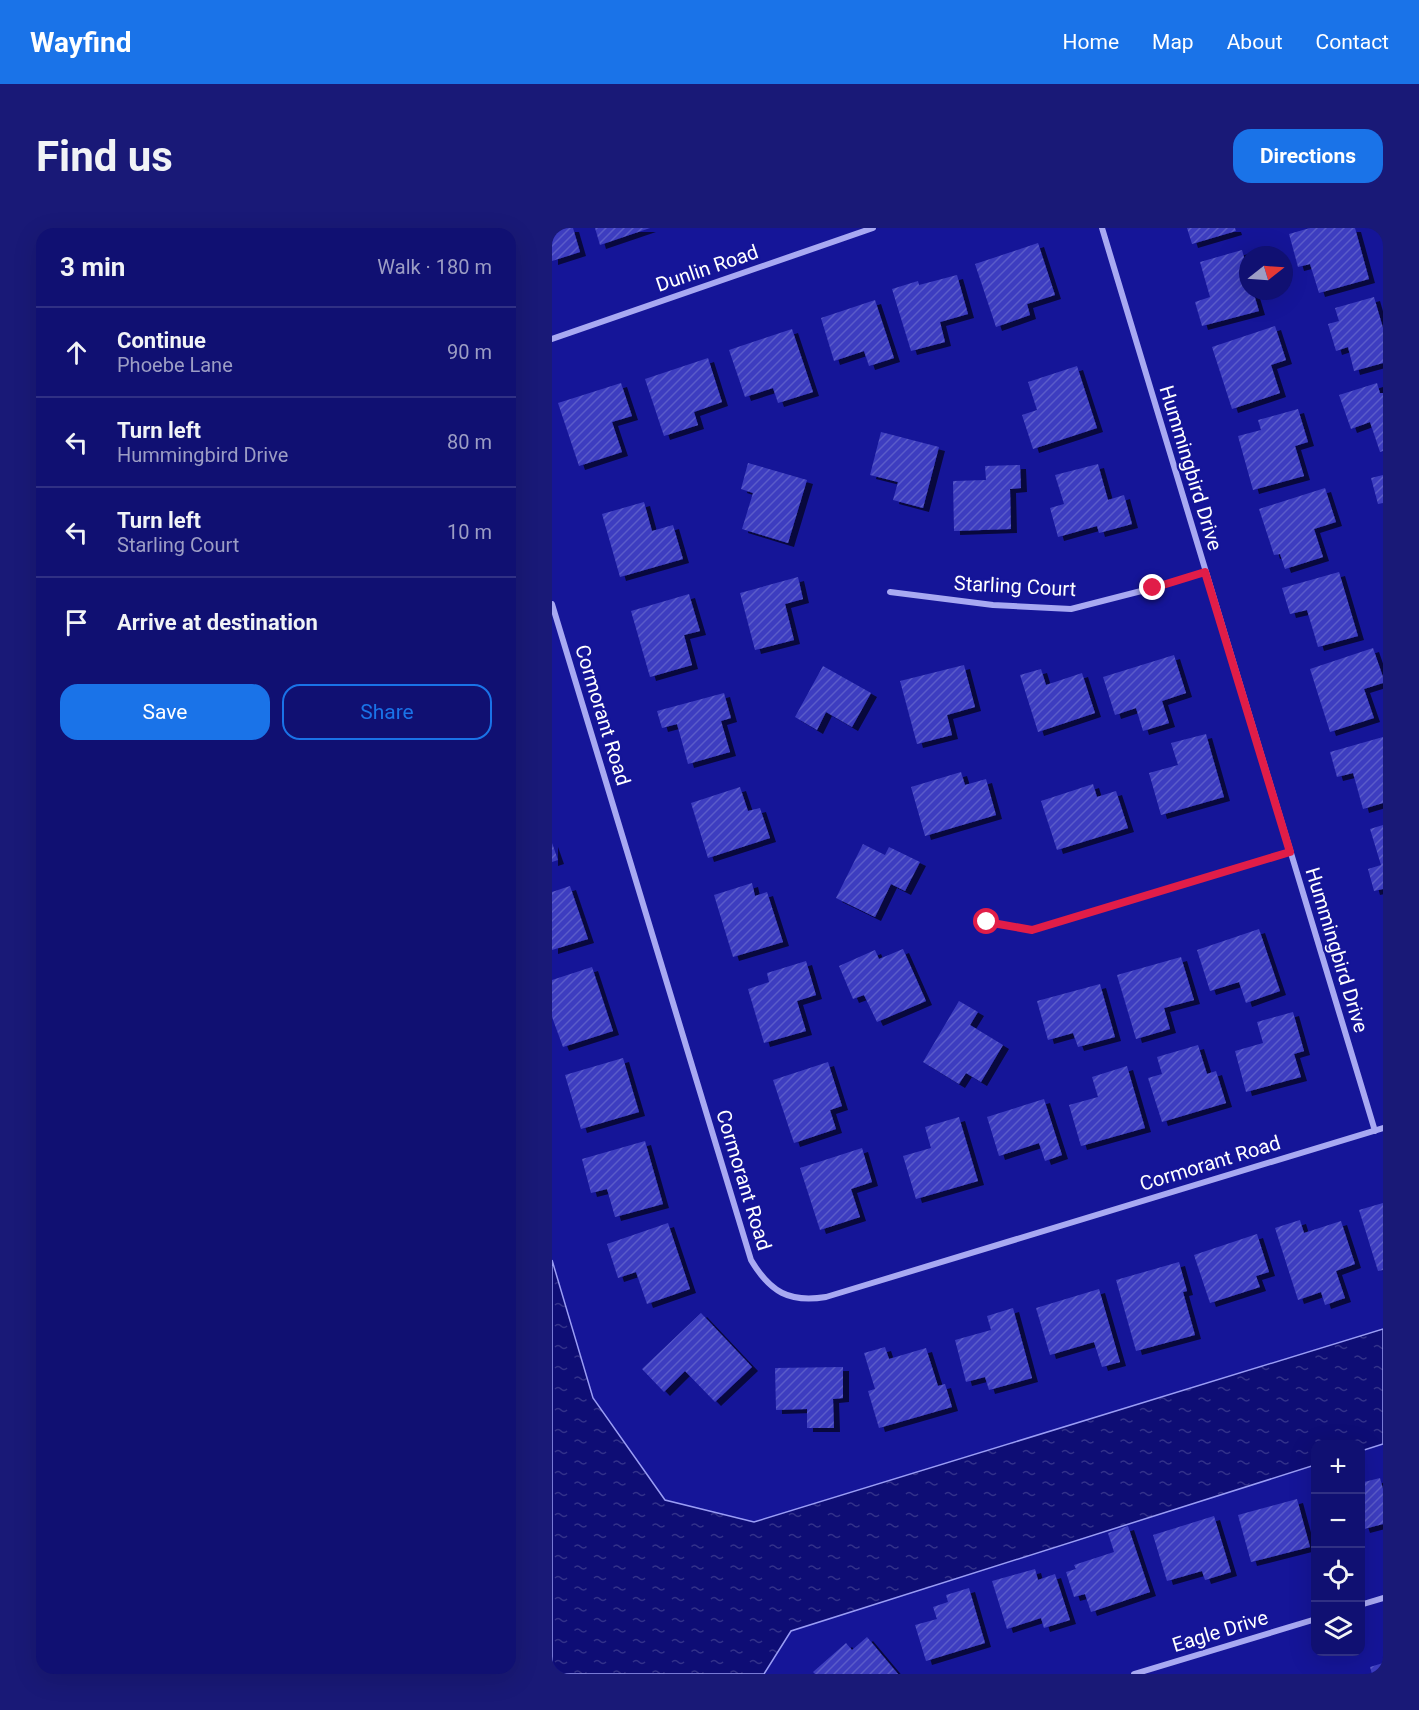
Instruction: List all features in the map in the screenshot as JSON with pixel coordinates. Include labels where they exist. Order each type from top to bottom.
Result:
[{"type":"street","name":"Dunlin Road","points":[[552,339],[873,228]]},
{"type":"street","name":"Hummingbird Drive","points":[[1101,228],[1375,1131]]},
{"type":"street","name":"Starling Court","points":[[890,592],[993,605],[1071,609],[1205,572]]},
{"type":"street","name":"Cormorant Road","points":[[552,604],[750,1260],[760,1276],[774,1289],[791,1297],[810,1299],[826,1296],[1383,1128]]},
{"type":"street","points":[[987,922],[1032,930],[1290,852]]},
{"type":"street","points":[[1365,1604],[1383,1599]]},
{"type":"street","name":"Eagle Drive","points":[[1134,1674],[1311,1621]]},
{"type":"water","points":[[552,1260],[593,1398],[665,1500],[754,1522],[1383,1329],[1383,1444],[1365,1450],[1365,1440],[1311,1440],[1311,1466],[791,1631],[764,1674],[552,1674]]},
{"type":"building","points":[[552,228],[573,228],[580,252],[552,261]]},
{"type":"building","points":[[595,228],[650,228],[600,245]]},
{"type":"building","points":[[1187,228],[1235,228],[1236,231],[1192,244]]},
{"type":"building","points":[[1310,228],[1355,228],[1369,279],[1319,293],[1310,264],[1298,267],[1289,234]]},
{"type":"building","points":[[1038,243],[1055,295],[1027,304],[1030,315],[996,327],[975,264]]},
{"type":"building","points":[[1239,251],[1239,300],[1256,300],[1259,311],[1202,326],[1195,302],[1210,297],[1200,262]]},
{"type":"building","points":[[957,275],[968,314],[940,322],[945,342],[911,351],[892,289],[918,281],[919,285]]},
{"type":"building","points":[[1374,297],[1383,328],[1383,363],[1354,371],[1348,347],[1336,351],[1328,324],[1339,321],[1335,308]]},
{"type":"building","points":[[875,300],[894,358],[869,366],[864,351],[834,361],[821,318]]},
{"type":"building","points":[[1275,326],[1286,360],[1271,365],[1280,393],[1232,409],[1212,347]]},
{"type":"building","points":[[792,329],[813,392],[778,403],[773,388],[745,397],[729,350]]},
{"type":"building","points":[[708,358],[722,402],[694,412],[698,425],[664,436],[645,379]]},
{"type":"building","points":[[1077,366],[1097,428],[1033,449],[1022,415],[1037,410],[1028,382]]},
{"type":"building","points":[[621,383],[632,416],[612,422],[622,452],[579,466],[558,403]]},
{"type":"building","points":[[1377,383],[1380,393],[1383,393],[1383,451],[1380,452],[1370,422],[1351,429],[1339,395]]},
{"type":"building","points":[[1298,409],[1308,442],[1295,446],[1304,476],[1253,490],[1238,436],[1261,430],[1258,420]]},
{"type":"building","points":[[881,432],[939,447],[923,508],[893,500],[898,482],[870,475]]},
{"type":"building","points":[[748,463],[807,480],[788,543],[742,529],[753,493],[741,489]]},
{"type":"building","points":[[1098,464],[1108,500],[1124,495],[1132,524],[1099,533],[1097,526],[1058,537],[1050,508],[1064,504],[1055,475]]},
{"type":"building","points":[[1020,465],[1021,488],[1010,489],[1011,529],[954,531],[953,481],[986,480],[985,466]]},
{"type":"building","points":[[1383,475],[1383,503],[1378,504],[1371,478]]},
{"type":"building","points":[[1325,488],[1336,522],[1314,529],[1323,557],[1285,569],[1280,554],[1274,555],[1259,509]]},
{"type":"building","points":[[644,502],[652,531],[673,525],[683,559],[620,577],[602,514]]},
{"type":"building","points":[[1339,572],[1358,636],[1318,647],[1307,610],[1290,614],[1282,588]]},
{"type":"building","points":[[798,577],[803,599],[785,604],[794,640],[755,650],[740,593]]},
{"type":"building","points":[[689,594],[700,631],[684,635],[692,665],[650,677],[631,611]]},
{"type":"building","points":[[1373,648],[1383,683],[1364,689],[1374,718],[1330,732],[1310,669]]},
{"type":"building","points":[[1174,655],[1186,693],[1162,701],[1169,723],[1143,731],[1136,708],[1115,715],[1103,677]]},
{"type":"building","points":[[964,665],[975,707],[947,715],[952,735],[917,744],[900,681]]},
{"type":"building","points":[[823,666],[871,693],[852,727],[826,712],[817,730],[795,717]]},
{"type":"building","points":[[1041,669],[1046,685],[1082,673],[1095,713],[1038,732],[1020,675]]},
{"type":"building","points":[[724,693],[731,718],[721,721],[730,752],[688,764],[677,724],[662,728],[657,711]]},
{"type":"building","points":[[1206,734],[1224,797],[1161,815],[1149,773],[1178,765],[1171,743]]},
{"type":"building","points":[[1383,737],[1383,803],[1363,809],[1353,773],[1337,777],[1330,752]]},
{"type":"building","points":[[961,772],[965,785],[986,779],[996,815],[925,836],[911,787]]},
{"type":"building","points":[[1093,784],[1097,797],[1116,791],[1128,828],[1057,850],[1041,801]]},
{"type":"building","points":[[740,787],[748,811],[760,808],[770,838],[708,858],[691,803]]},
{"type":"building","points":[[1383,825],[1383,889],[1374,891],[1368,869],[1381,865],[1370,829]]},
{"type":"building","points":[[552,843],[558,860],[552,862]]},
{"type":"building","points":[[863,844],[885,855],[889,847],[920,862],[905,891],[891,884],[875,917],[836,898]]},
{"type":"building","points":[[752,883],[755,896],[767,892],[783,942],[733,957],[714,895]]},
{"type":"building","points":[[570,886],[588,939],[552,950],[552,892]]},
{"type":"building","points":[[1259,929],[1280,991],[1246,1003],[1239,982],[1210,991],[1197,950]]},
{"type":"building","points":[[903,949],[926,1001],[877,1022],[864,995],[853,999],[839,966],[875,950],[879,959]]},
{"type":"building","points":[[1181,957],[1194,1000],[1164,1008],[1170,1029],[1136,1039],[1117,975]]},
{"type":"building","points":[[806,961],[816,995],[797,1001],[806,1031],[764,1043],[748,989],[769,982],[767,973]]},
{"type":"building","points":[[592,967],[613,1031],[563,1047],[552,1017],[552,980]]},
{"type":"building","points":[[1100,984],[1115,1037],[1078,1047],[1073,1033],[1048,1040],[1037,1001]]},
{"type":"building","points":[[959,1001],[978,1012],[970,1025],[1003,1045],[981,1082],[966,1073],[959,1084],[923,1062]]},
{"type":"building","points":[[1293,1012],[1304,1051],[1294,1054],[1301,1077],[1246,1092],[1235,1051],[1263,1043],[1257,1022]]},
{"type":"building","points":[[1198,1045],[1207,1074],[1216,1071],[1226,1103],[1162,1122],[1148,1078],[1162,1074],[1157,1057]]},
{"type":"building","points":[[623,1058],[639,1112],[581,1129],[565,1075]]},
{"type":"building","points":[[828,1062],[842,1106],[830,1110],[836,1129],[794,1143],[773,1080]]},
{"type":"building","points":[[1127,1066],[1145,1128],[1081,1146],[1069,1105],[1098,1097],[1092,1077]]},
{"type":"building","points":[[1044,1099],[1062,1155],[1045,1161],[1039,1143],[999,1156],[987,1117]]},
{"type":"building","points":[[959,1117],[978,1181],[916,1199],[903,1156],[931,1148],[925,1127]]},
{"type":"building","points":[[645,1141],[663,1204],[615,1217],[607,1189],[591,1193],[582,1159]]},
{"type":"building","points":[[862,1148],[872,1182],[851,1189],[860,1217],[820,1230],[800,1168]]},
{"type":"building","points":[[1383,1203],[1383,1270],[1378,1271],[1359,1210]]},
{"type":"building","points":[[1300,1220],[1304,1233],[1341,1221],[1355,1264],[1336,1271],[1345,1298],[1325,1305],[1321,1292],[1298,1300],[1275,1228]]},
{"type":"building","points":[[668,1223],[690,1289],[647,1304],[636,1272],[618,1278],[607,1244]]},
{"type":"building","points":[[1257,1234],[1269,1272],[1256,1276],[1260,1287],[1210,1303],[1194,1255]]},
{"type":"building","points":[[1179,1262],[1187,1291],[1183,1292],[1195,1335],[1136,1351],[1116,1280]]},
{"type":"building","points":[[1099,1289],[1120,1362],[1102,1367],[1094,1342],[1050,1355],[1036,1308]]},
{"type":"building","points":[[1013,1308],[1032,1378],[989,1390],[985,1377],[966,1382],[955,1340],[991,1330],[987,1316]]},
{"type":"building","points":[[701,1313],[752,1367],[715,1402],[685,1371],[664,1392],[642,1369]]},
{"type":"building","points":[[885,1347],[889,1359],[926,1348],[938,1386],[945,1384],[952,1407],[879,1428],[868,1391],[875,1389],[864,1353]]},
{"type":"building","points":[[843,1367],[843,1398],[833,1399],[834,1428],[807,1428],[807,1409],[776,1410],[775,1368]]},
{"type":"building","points":[[1380,1478],[1383,1489],[1383,1524],[1365,1529],[1365,1494],[1365,1482]]},
{"type":"building","points":[[1297,1499],[1310,1547],[1251,1562],[1238,1515]]},
{"type":"building","points":[[1214,1516],[1231,1572],[1205,1580],[1202,1571],[1167,1581],[1153,1535]]},
{"type":"building","points":[[1128,1526],[1150,1592],[1091,1612],[1085,1594],[1074,1597],[1066,1572],[1076,1569],[1074,1565],[1114,1552],[1108,1533]]},
{"type":"building","points":[[1035,1569],[1038,1580],[1055,1574],[1070,1620],[1044,1628],[1041,1618],[1007,1629],[992,1581]]},
{"type":"building","points":[[969,1588],[985,1643],[926,1661],[915,1625],[937,1619],[933,1607],[948,1602],[946,1595]]},
{"type":"building","points":[[867,1637],[898,1674],[815,1674],[813,1672],[846,1643],[852,1650]]},
{"type":"building","points":[[1383,1663],[1383,1674],[1372,1674],[1370,1667]]},
{"type":"route","points":[[987,922],[1032,930],[1290,852],[1205,572],[1153,588]]}]
